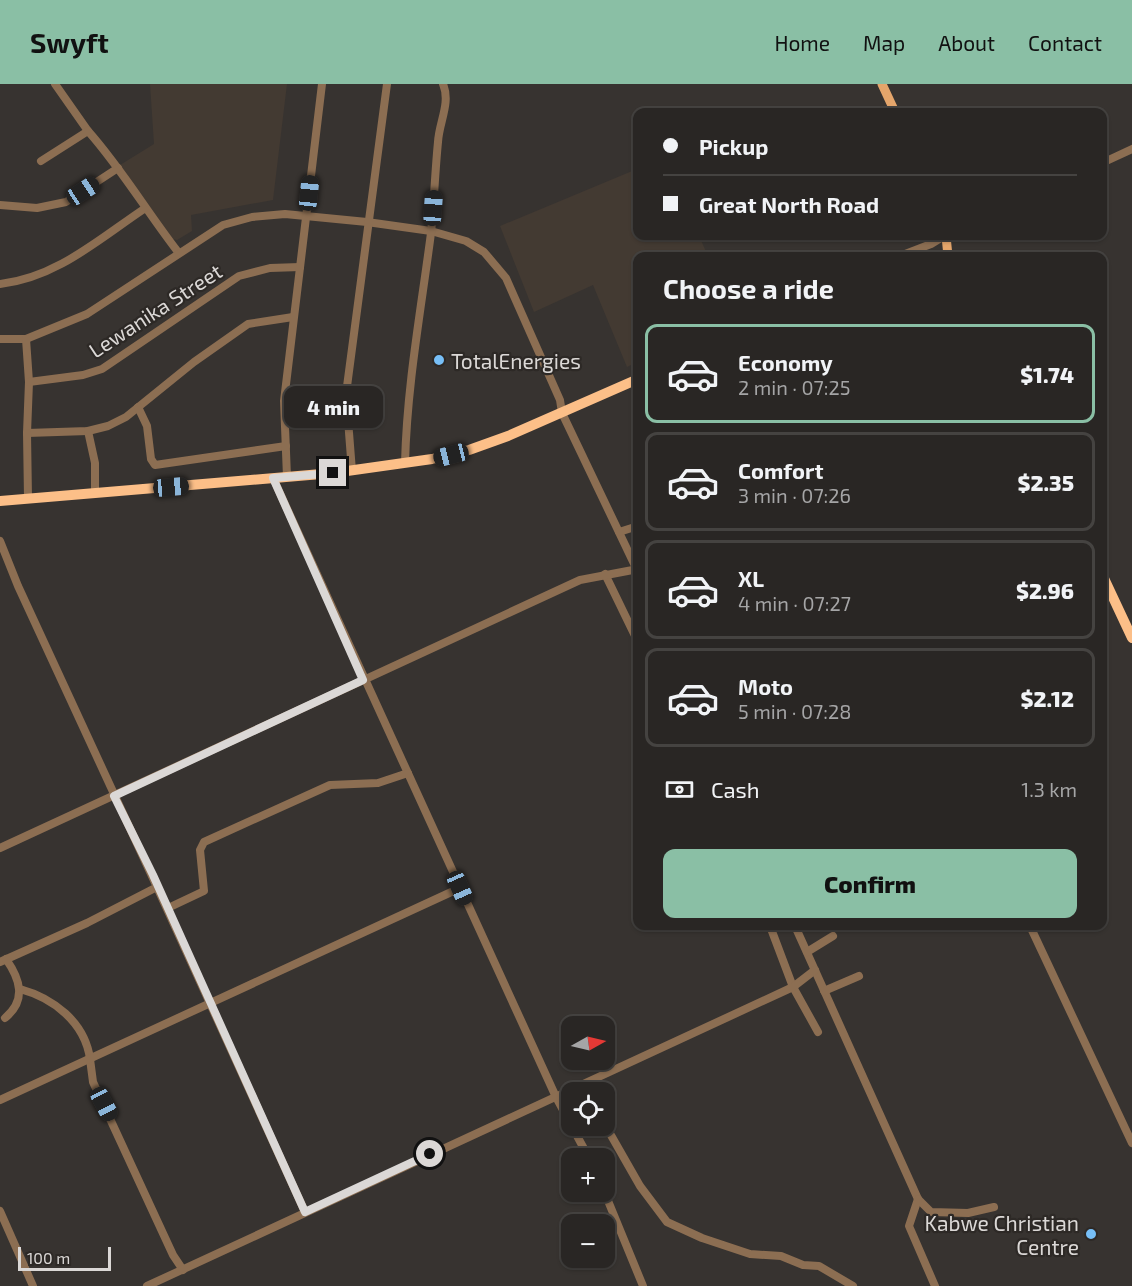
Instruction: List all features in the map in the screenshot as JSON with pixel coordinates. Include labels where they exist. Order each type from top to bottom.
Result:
[{"type":"highway","points":[[0,501],[352,471],[405,463],[469,450],[562,413],[633,381]]},
{"type":"highway","points":[[1107,585],[1132,638]]},
{"type":"main road","points":[[882,84],[893,108]]},
{"type":"street","points":[[55,84],[178,252]]},
{"type":"street","points":[[287,477],[284,400],[322,84]]},
{"type":"street","points":[[352,471],[346,394],[387,84]]},
{"type":"street","points":[[405,463],[410,372],[431,231],[438,138],[445,109],[446,93],[443,84]]},
{"type":"street","points":[[41,161],[88,130]]},
{"type":"street","points":[[1107,161],[1132,149]]},
{"type":"street","points":[[0,205],[37,208],[66,202],[118,168]]},
{"type":"street","points":[[0,284],[33,277],[59,267],[144,208]]},
{"type":"street","points":[[0,339],[26,339],[87,314],[178,252],[223,225],[252,217],[306,216],[367,222],[431,231],[466,241],[484,252],[497,264],[506,278],[560,400],[562,413],[633,562]]},
{"type":"street","points":[[910,252],[938,240]]},
{"type":"street","name":"Lewanika Street","points":[[29,382],[83,375],[102,369],[239,276],[270,268],[300,267]]},
{"type":"street","points":[[27,433],[88,431],[126,417],[194,362],[248,324],[293,317]]},
{"type":"street","points":[[26,339],[29,382],[28,498]]},
{"type":"street","points":[[138,407],[147,426],[151,459],[155,465],[286,446]]},
{"type":"street","points":[[88,431],[95,463],[95,492]]},
{"type":"street","points":[[273,478],[363,680],[556,1096],[584,1148]]},
{"type":"street","points":[[619,532],[633,528]]},
{"type":"street","points":[[0,541],[18,586],[168,908],[305,1212]]},
{"type":"street","points":[[0,848],[580,580],[633,570]]},
{"type":"street","points":[[604,574],[633,632]]},
{"type":"street","points":[[168,908],[204,891],[200,850],[204,842],[330,785],[378,783],[408,773]]},
{"type":"street","points":[[5,1018],[17,1003],[20,989],[17,976],[3,960],[87,923],[158,887]]},
{"type":"street","points":[[0,1100],[460,888]]},
{"type":"street","points":[[772,930],[793,987],[818,1032]]},
{"type":"street","points":[[797,930],[918,1199],[931,1212],[968,1213],[994,1207]]},
{"type":"street","points":[[1032,930],[1132,1143]]},
{"type":"street","points":[[807,952],[833,936]]},
{"type":"street","points":[[593,1082],[793,987],[814,970]]},
{"type":"street","points":[[824,992],[859,975]]},
{"type":"street","points":[[20,989],[42,995],[73,1020],[81,1030],[91,1059],[93,1083],[173,1255],[183,1270]]},
{"type":"street","points":[[147,1286],[561,1095]]},
{"type":"street","points":[[611,1136],[640,1186],[667,1222],[702,1238],[750,1254],[782,1256],[804,1265],[819,1266],[853,1286]]},
{"type":"street","points":[[918,1199],[909,1226],[935,1286]]},
{"type":"street","points":[[609,1202],[643,1286]]},
{"type":"street","points":[[0,1211],[33,1286]]},
{"type":"shaded area","points":[[150,84],[287,84],[273,200],[191,215],[192,231],[177,240],[169,238],[120,165],[154,144]]},
{"type":"shaded area","points":[[633,171],[633,240],[701,240],[706,252],[633,252],[633,364],[627,367],[593,285],[534,312],[500,226]]},
{"type":"place","name":"TotalEnergies","points":[[439,360]]},
{"type":"place","name":"Kabwe Christian Centre","points":[[1091,1234]]},
{"type":"route","points":[[333,473],[273,478],[363,680],[114,796],[153,875],[305,1212],[430,1154]]}]
